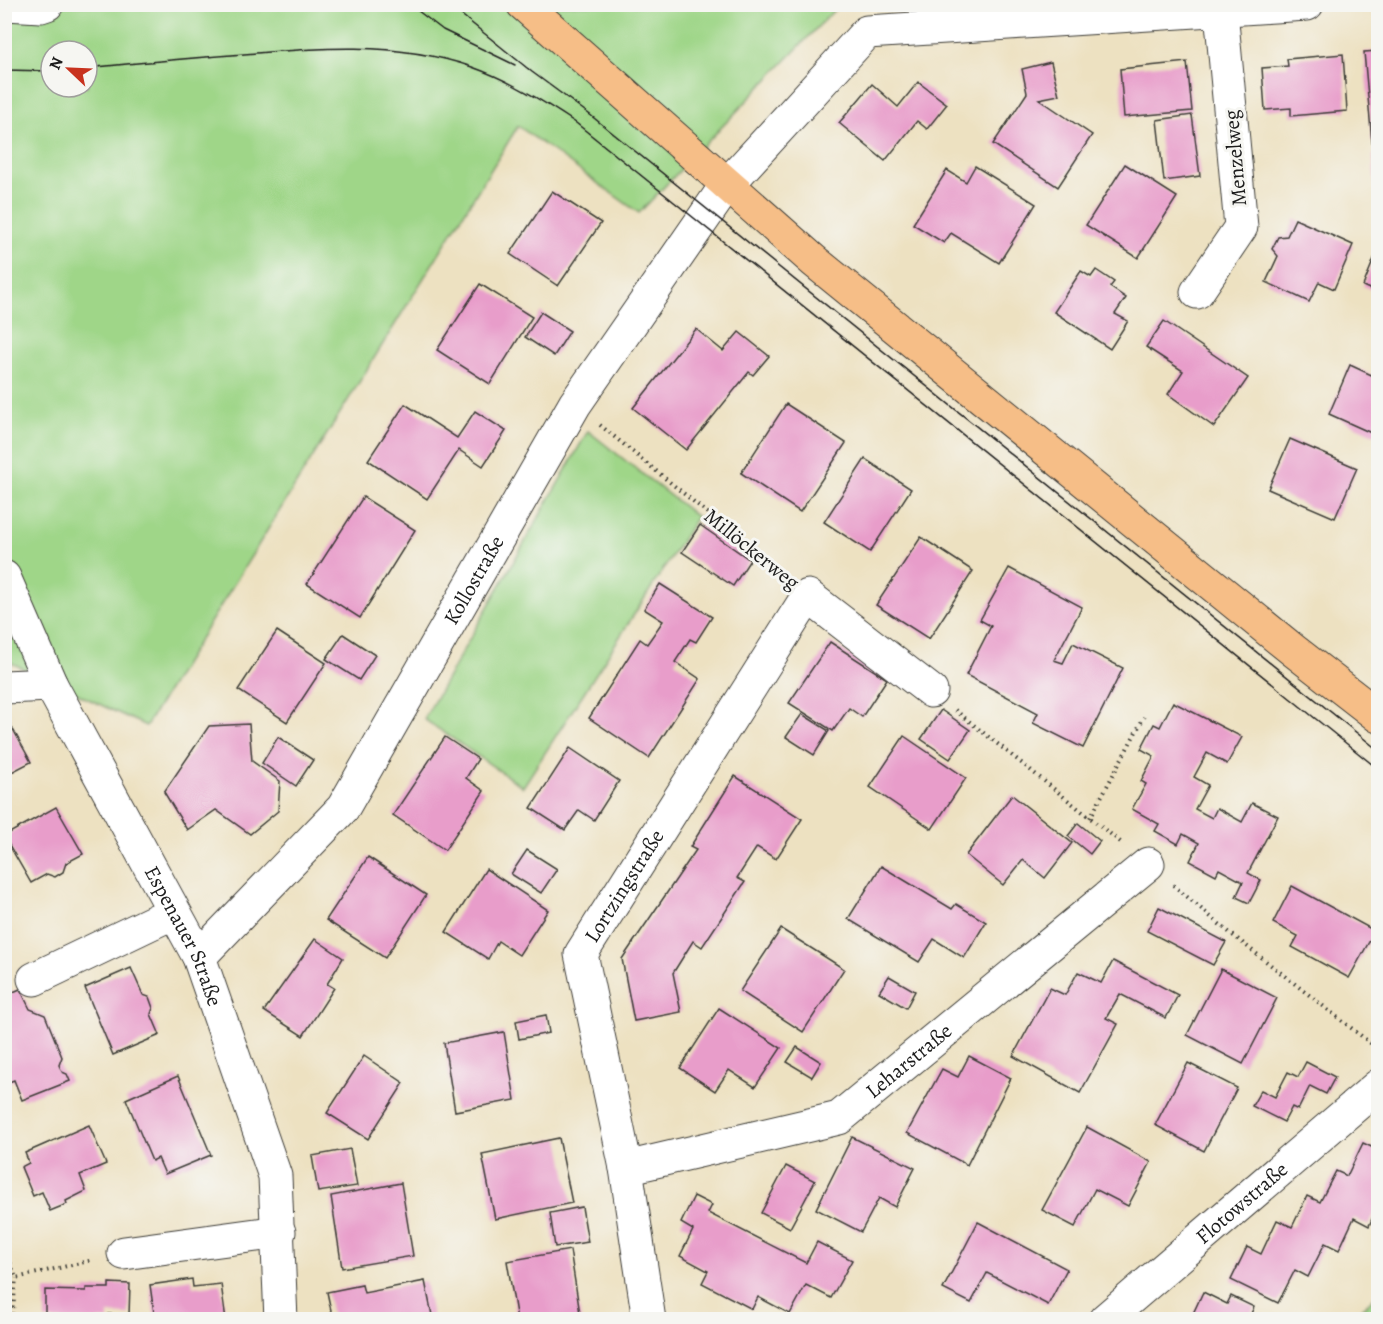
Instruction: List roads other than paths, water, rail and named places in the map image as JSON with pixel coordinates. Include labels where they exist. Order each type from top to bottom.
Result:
[{"type":"main road","points":[[523,4],[726,186],[823,269],[1378,716]]},
{"type":"street","points":[[6,4],[41,6],[46,4]]},
{"type":"street","name":"Kollostraße","points":[[199,957],[343,808],[575,404],[726,186],[867,32],[1307,4]]},
{"type":"street","name":"Menzelweg","points":[[1197,292],[1241,227],[1221,11]]},
{"type":"street","name":"Espenauer Straße","points":[[4,577],[51,685],[199,957],[276,1176],[281,1320]]},
{"type":"street","name":"Millöckerweg","points":[[808,596],[931,691]]},
{"type":"street","name":"Lortzingstraße","points":[[649,1320],[626,1168],[581,954],[808,596]]},
{"type":"street","points":[[4,687],[51,685]]},
{"type":"street","name":"Leharstraße","points":[[626,1168],[839,1118],[1148,864]]},
{"type":"street","points":[[34,980],[174,912]]},
{"type":"street","name":"Flotowstraße","points":[[1106,1320],[1378,1086]]},
{"type":"street","points":[[124,1253],[279,1232]]},
{"type":"tram line","points":[[409,4],[443,30],[515,65]]},
{"type":"tram line","points":[[448,4],[532,72],[589,114],[1378,750]]},
{"type":"tram line","points":[[99,67],[292,50],[383,49],[443,58],[499,78],[526,92],[576,123],[1378,769]]},
{"type":"tram line","points":[[4,70],[39,71]]}]
